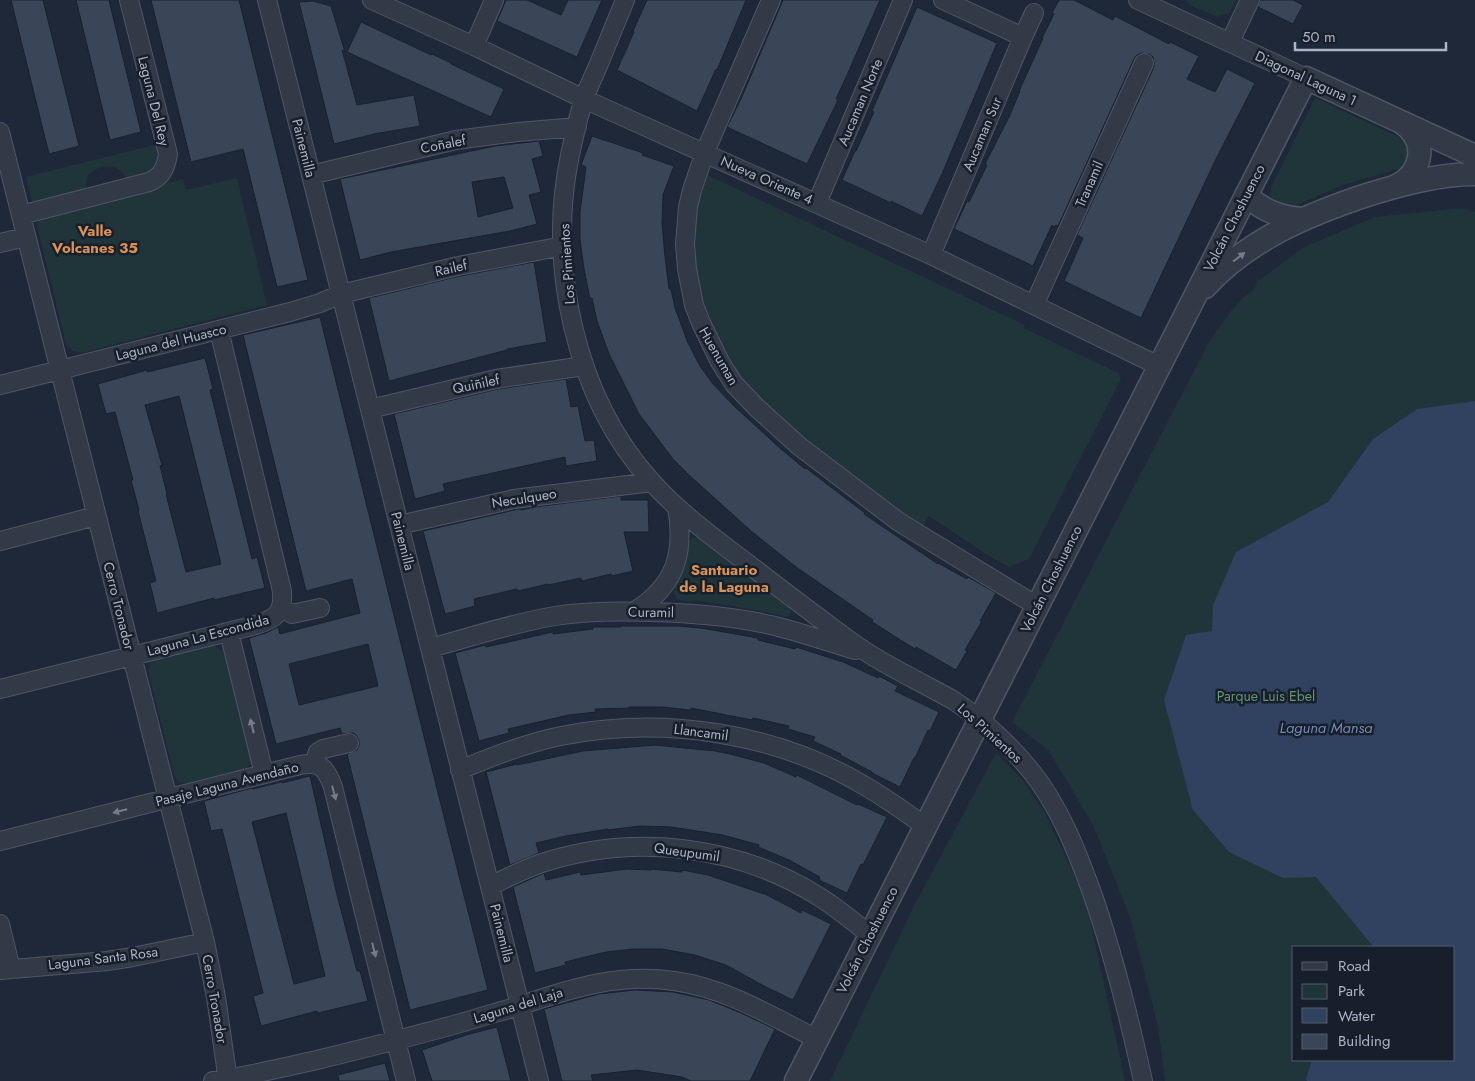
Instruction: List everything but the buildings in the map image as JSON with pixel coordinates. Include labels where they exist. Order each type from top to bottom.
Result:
[{"type":"street","name":"Laguna Del Rey","points":[[21,214],[156,180],[164,170],[168,154],[129,0]]},
{"type":"street","name":"Painemilla","points":[[267,0],[539,1081]]},
{"type":"street","points":[[274,29],[281,0]]},
{"type":"street","name":"Nueva Oriente 4","points":[[372,0],[584,99],[931,255],[1159,366]]},
{"type":"street","points":[[474,46],[494,0]]},
{"type":"street","name":"Los Pimientos","points":[[625,0],[584,99],[570,156],[565,186],[563,246],[568,303],[584,366],[592,388],[617,436],[633,460],[677,507],[786,594],[870,655],[953,700],[980,720],[1032,772],[1053,804],[1082,866],[1106,936],[1143,1081]]},
{"type":"street","name":"Huenuman","points":[[772,0],[705,152],[688,207],[685,244],[687,269],[694,305],[700,323],[734,384],[799,446],[899,522],[1038,606]]},
{"type":"street","name":"Aucaman Norte","points":[[817,203],[903,0]]},
{"type":"street","points":[[943,0],[1023,37]]},
{"type":"street","name":"Diagonal Laguna 1","points":[[1138,0],[1169,8],[1230,42],[1475,156]]},
{"type":"street","points":[[1230,42],[1250,0]]},
{"type":"street","name":"Aucaman Sur","points":[[931,255],[1034,13]]},
{"type":"street","name":"Tranamil","points":[[1034,304],[1144,63]]},
{"type":"street","name":"Volcán Choshuenco","points":[[796,1081],[1306,78]]},
{"type":"street","points":[[1395,187],[1411,176],[1419,158],[1417,140],[1406,125],[1398,120]]},
{"type":"street","name":"Coñalef","points":[[311,175],[456,140],[578,127]]},
{"type":"street","name":"Cerro Tronador","points":[[0,132],[205,942],[216,997],[223,1080]]},
{"type":"street","points":[[1191,303],[1234,260],[1266,238],[1304,219],[1346,202],[1395,187],[1437,178],[1475,174]]},
{"type":"street","points":[[1246,195],[1255,203],[1271,212],[1287,218],[1304,219]]},
{"type":"street","points":[[0,243],[26,237]]},
{"type":"street","name":"Railef","points":[[341,294],[458,266],[563,246]]},
{"type":"street","name":"Laguna del Huasco","points":[[0,385],[290,312],[341,294]]},
{"type":"street","name":"Laguna La Escondida","points":[[0,689],[229,632],[275,618],[281,608],[282,591],[219,330]]},
{"type":"street","name":"Quiñilef","points":[[370,409],[496,379],[584,366]]},
{"type":"street","name":"Neculqueo","points":[[399,525],[514,499],[652,482]]},
{"type":"street","points":[[635,611],[648,603],[660,591],[675,564],[679,554],[680,542],[677,507]]},
{"type":"street","points":[[0,541],[96,516]]},
{"type":"street","points":[[281,608],[292,614],[320,608]]},
{"type":"street","name":"Curamil","points":[[430,648],[522,623],[556,616],[605,611],[635,611],[703,614],[741,619],[798,632],[870,655]]},
{"type":"street","points":[[229,632],[264,774]]},
{"type":"street","name":"Llancamil","points":[[460,770],[511,750],[561,736],[629,728],[698,730],[767,744],[825,765],[864,785],[924,826]]},
{"type":"street","points":[[314,763],[318,752],[323,749],[349,743]]},
{"type":"street","name":"Pasaje Laguna Avendaño","points":[[0,841],[168,800],[300,765],[314,763],[323,768],[330,777],[333,787],[406,1081]]},
{"type":"street","name":"Queupumil","points":[[490,886],[541,864],[577,854],[623,847],[678,848],[737,860],[765,869],[792,881],[818,896],[870,935]]},
{"type":"street","points":[[0,924],[6,969]]},
{"type":"street","name":"Laguna Santa Rosa","points":[[6,969],[108,961],[205,942]]},
{"type":"street","name":"Laguna del Laja","points":[[223,1080],[396,1041],[573,988],[632,979],[674,981],[737,998],[817,1039]]},
{"type":"green space","points":[[1185,0],[1236,0],[1229,13],[1218,17],[1191,6]]},
{"type":"green space","points":[[1315,98],[1397,136],[1408,147],[1408,157],[1400,169],[1343,185],[1292,207],[1274,202],[1270,195],[1271,188]]},
{"type":"green space","points":[[158,144],[160,149],[158,170],[128,182],[123,173],[115,167],[102,167],[94,170],[88,176],[87,192],[34,204],[32,202],[26,177]]},
{"type":"green space","points":[[703,173],[1025,325],[1024,328],[1118,373],[1121,379],[1029,559],[1009,567],[929,516],[923,526],[890,505],[816,449],[763,404],[741,381],[723,353],[704,310],[692,251],[693,217]]},
{"type":"green space","points":[[237,178],[267,305],[82,353],[72,350],[66,344],[37,226],[40,219],[45,214],[183,179],[186,190]]},
{"type":"green space","name":"Parque Luis Ebel","points":[[1461,208],[1475,212],[1475,1081],[1165,1081],[1158,1026],[1130,917],[1093,825],[1049,751],[1012,722],[1209,342],[1231,311],[1245,296],[1253,291],[1258,281],[1304,247],[1375,217]]},
{"type":"green space","points":[[695,537],[702,539],[789,607],[791,611],[789,616],[699,601],[682,601],[676,598],[673,590],[684,569],[688,543]]},
{"type":"green space","points":[[212,645],[226,653],[254,759],[247,769],[184,784],[178,781],[174,775],[148,670],[155,658]]},
{"type":"green space","points":[[996,753],[1022,779],[1046,815],[1086,901],[1125,1081],[830,1081],[916,902]]},
{"type":"water","name":"Laguna Mansa","points":[[1475,401],[1475,1081],[1307,1081],[1312,1061],[1455,1061],[1455,946],[1372,946],[1316,877],[1283,878],[1229,852],[1193,810],[1164,700],[1186,635],[1212,631],[1213,605],[1236,552],[1328,502],[1373,439],[1417,409]]},
{"type":"district","name":"Valle Volcanes 35","points":[[95,240]]},
{"type":"district","name":"Santuario de la Laguna","points":[[724,578]]}]
